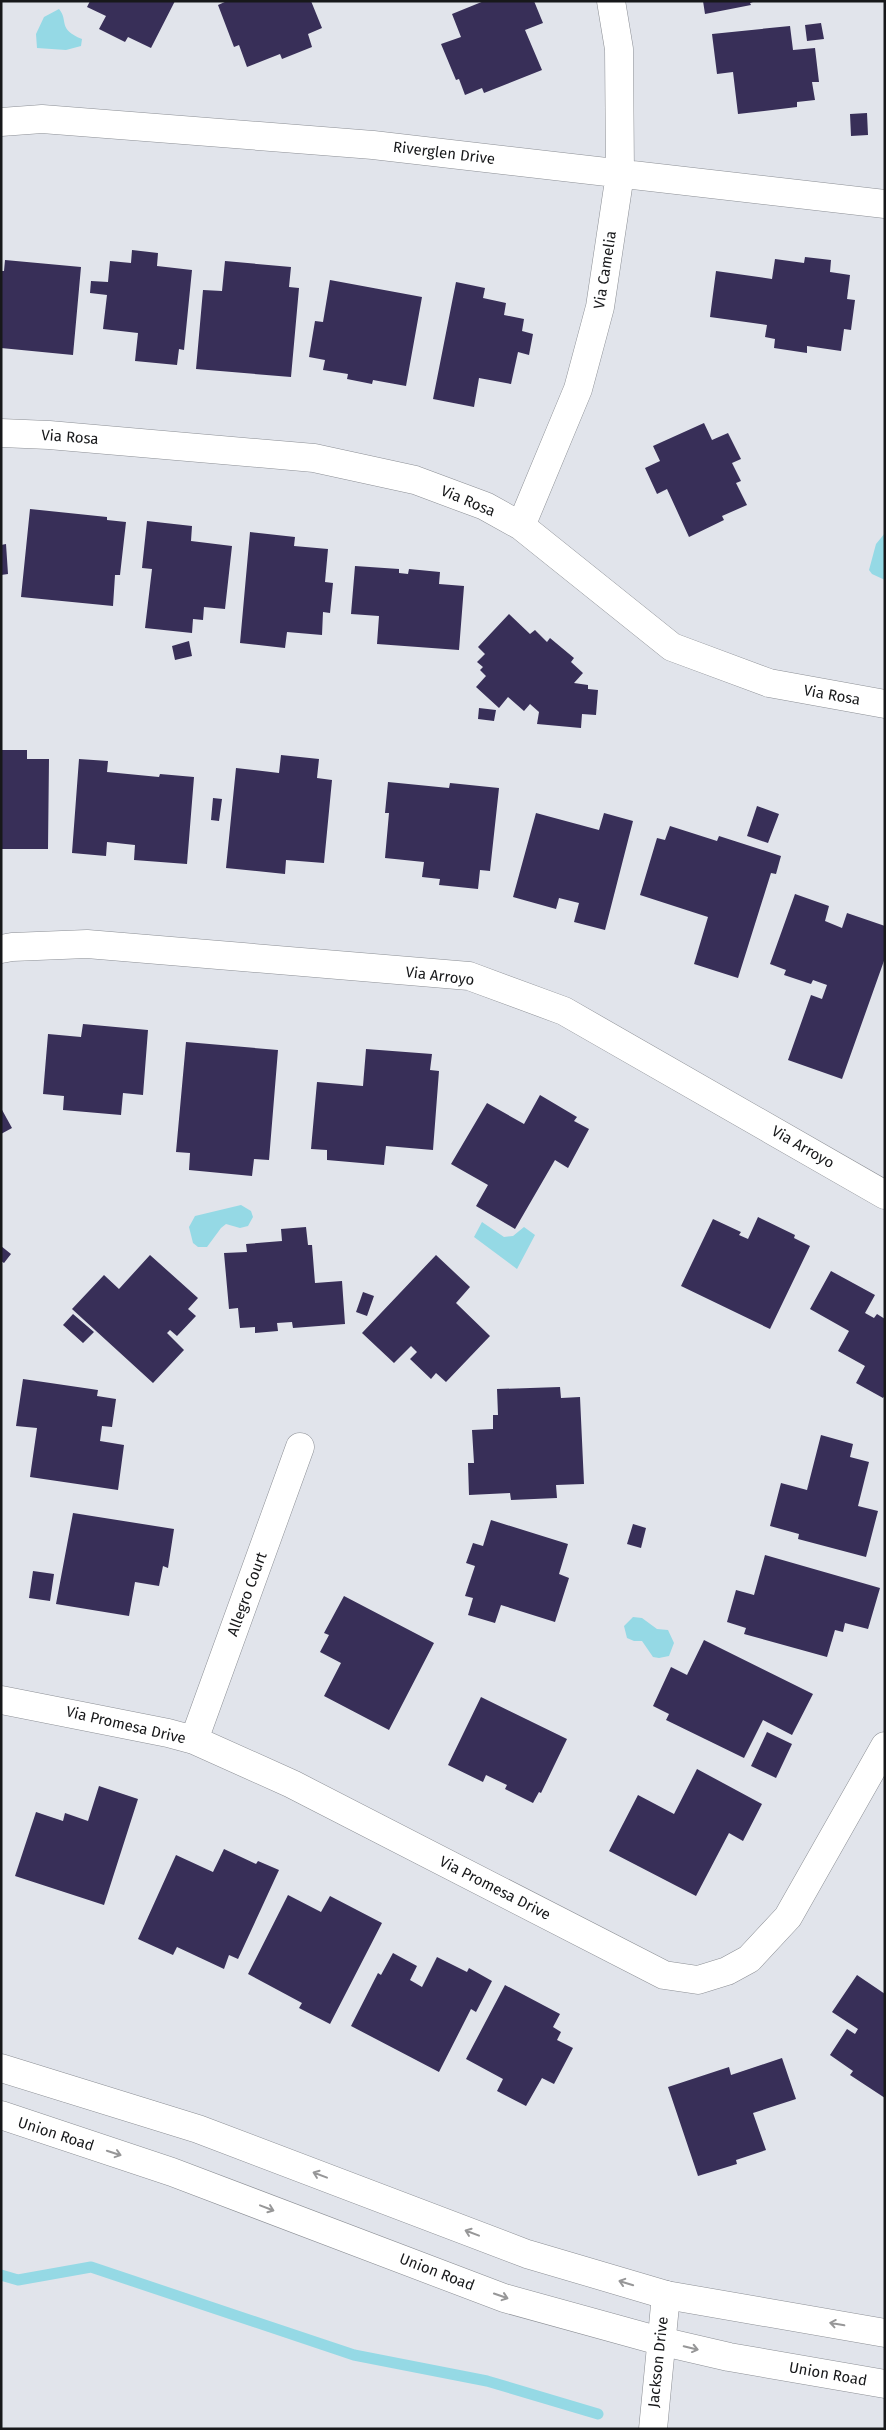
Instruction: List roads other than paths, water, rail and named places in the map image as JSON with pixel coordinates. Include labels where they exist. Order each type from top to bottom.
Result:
[{"type":"street","name":"Via Camelia","points":[[521,526],[578,389],[600,307],[620,174],[618,49],[611,1]]},
{"type":"street","name":"Riverglen Drive","points":[[1,122],[42,119],[373,145],[885,204]]},
{"type":"street","name":"Via Rosa","points":[[1,433],[314,458],[415,480],[485,506],[521,526],[672,647],[769,683],[885,704]]},
{"type":"street","name":"Via Arroyo","points":[[1,949],[86,944],[469,976],[564,1011],[885,1196]]},
{"type":"street","name":"Allegro Court","points":[[194,1740],[300,1447]]},
{"type":"street","name":"Via Promesa Drive","points":[[1,1700],[159,1731],[194,1740],[292,1784],[664,1975],[698,1980],[727,1971],[749,1959],[788,1917],[885,1746]]},
{"type":"street","points":[[1,2068],[198,2129],[527,2254],[666,2295],[885,2333]]},
{"type":"street","name":"Union Road","points":[[1,2115],[172,2172],[504,2298],[660,2341],[729,2357],[885,2384]]},
{"type":"street","name":"Jackson Drive","points":[[653,2429],[660,2341],[666,2295]]},
{"type":"water","points":[[59,9],[69,32],[82,39],[81,46],[66,50],[37,48],[36,34],[44,17]]},
{"type":"water","points":[[885,533],[885,580],[872,574],[869,570],[876,544]]},
{"type":"water","points":[[241,1205],[251,1211],[253,1217],[248,1226],[240,1228],[226,1224],[207,1247],[198,1247],[193,1243],[189,1227],[195,1216]]},
{"type":"water","points":[[482,1222],[504,1237],[513,1236],[524,1227],[535,1235],[517,1269],[474,1237]]},
{"type":"water","points":[[633,1617],[642,1618],[657,1629],[668,1630],[674,1643],[669,1656],[653,1657],[642,1641],[634,1641],[627,1638],[624,1626]]},
{"type":"waterway","points":[[1,2275],[18,2280],[91,2267],[354,2355],[487,2381],[598,2414]]}]
